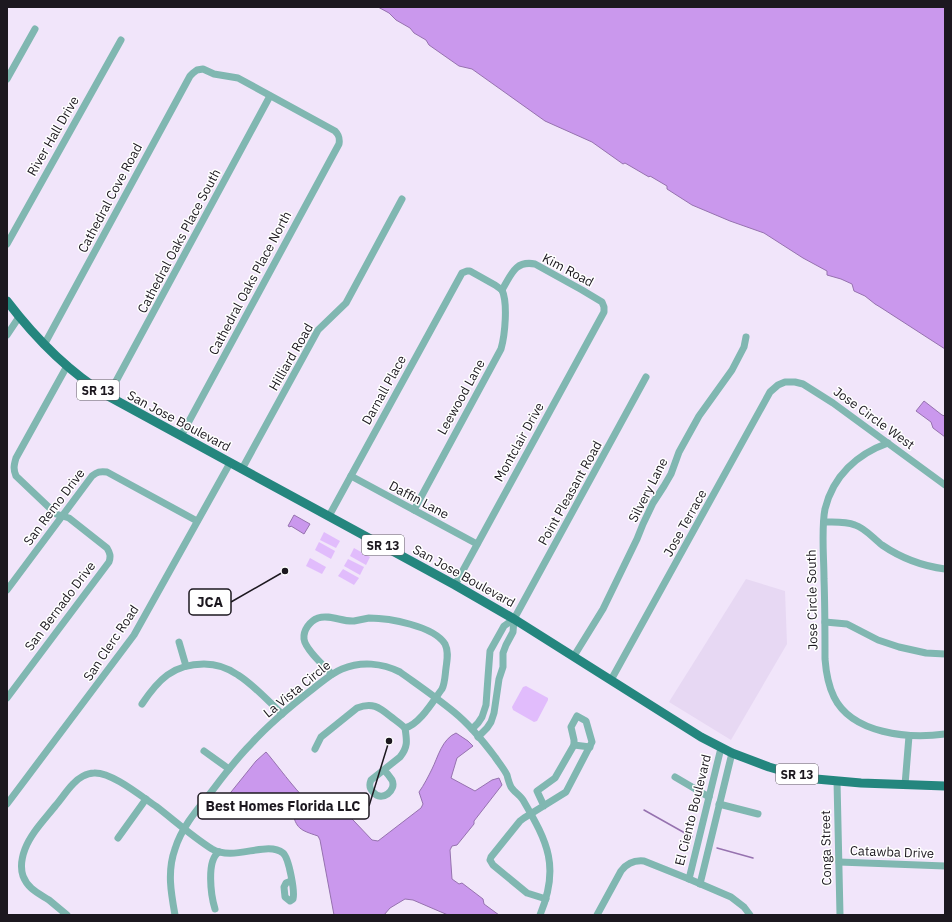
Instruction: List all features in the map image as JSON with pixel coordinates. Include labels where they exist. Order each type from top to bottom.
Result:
[{"type":"main road","name":"San Jose Boulevard","points":[[7,301],[44,345],[82,379],[108,396],[242,470],[455,584],[721,748],[752,761],[786,772],[816,778],[837,781],[945,786]]},
{"type":"street","points":[[7,79],[35,29]]},
{"type":"street","name":"River Hall Drive","points":[[7,244],[121,40]]},
{"type":"street","name":"Cathedral Cove Road","points":[[44,345],[190,76],[197,70],[203,69],[214,74],[238,78],[270,96]]},
{"type":"street","name":"Cathedral Oaks Place North","points":[[181,436],[340,140],[339,135],[335,131],[270,96]]},
{"type":"street","name":"Cathedral Oaks Place South","points":[[108,396],[270,96]]},
{"type":"street","name":"Hilliard Road","points":[[242,470],[318,330],[346,302],[402,199]]},
{"type":"street","name":"Kim Road","points":[[502,290],[517,267],[524,263],[535,264],[602,302],[604,312]]},
{"type":"street","name":"Darnall Place","points":[[329,516],[462,273],[470,271],[502,290]]},
{"type":"street","name":"Leewood Lane","points":[[414,510],[501,349],[505,320],[505,300],[502,290]]},
{"type":"street","name":"Montclair Drive","points":[[455,584],[604,312]]},
{"type":"street","points":[[7,335],[19,316]]},
{"type":"street","name":"Silvery Lane","points":[[574,656],[603,609],[653,503],[671,474],[679,452],[699,416],[732,370],[744,347],[746,337]]},
{"type":"street","name":"San Bernado Drive","points":[[7,698],[109,562],[110,558],[110,552],[107,548],[69,518],[56,514],[16,476],[14,471],[16,458],[67,366]]},
{"type":"street","name":"Point Pleasant Road","points":[[478,737],[491,722],[494,713],[503,667],[503,653],[513,632],[514,619],[646,377]]},
{"type":"street","name":"Jose Circle West","points":[[785,382],[796,382],[803,384],[833,403],[945,485]]},
{"type":"street","name":"Jose Terrace","points":[[611,680],[770,392],[778,385],[785,382]]},
{"type":"street","name":"Jose Circle South","points":[[888,443],[867,452],[845,471],[830,493],[825,509],[826,676],[834,697],[840,706],[861,724],[880,730],[909,736],[945,734]]},
{"type":"street","name":"San Clerc Road","points":[[7,804],[134,635],[230,463]]},
{"type":"street","name":"San Remo Drive","points":[[7,590],[92,476],[96,473],[107,472],[197,521]]},
{"type":"street","name":"Daffin Lane","points":[[351,476],[477,544]]},
{"type":"street","points":[[824,522],[853,524],[865,530],[882,545],[901,556],[925,565],[945,569]]},
{"type":"street","points":[[332,674],[307,647],[304,639],[305,631],[313,620],[327,617],[355,621],[370,618],[388,620],[400,622],[428,631],[435,635],[444,644],[447,655],[444,685],[417,722],[412,726],[405,728]]},
{"type":"street","name":"Point Pleasant Road","points":[[472,729],[482,717],[487,701],[490,652],[504,626],[514,619]]},
{"type":"street","points":[[825,622],[847,624],[878,640],[899,647],[926,653],[945,654]]},
{"type":"street","points":[[179,642],[186,666]]},
{"type":"street","points":[[142,704],[148,694],[159,682],[173,672],[186,666],[208,664],[229,669],[238,675],[282,714]]},
{"type":"street","name":"La Vista Circle","points":[[175,915],[170,881],[175,848],[184,828],[229,769],[251,743],[282,714],[332,674],[341,669],[356,665],[370,664],[392,668],[400,672],[454,712],[472,729],[496,758],[506,774],[510,785],[522,799],[544,839],[549,855],[550,881],[546,899],[540,915]]},
{"type":"street","points":[[488,676],[500,677]]},
{"type":"street","points":[[487,701],[495,702]]},
{"type":"street","points":[[315,750],[321,737],[357,708],[369,705],[375,706],[405,728],[407,741],[406,747],[400,757],[384,770]]},
{"type":"street","points":[[544,806],[536,791],[555,778],[574,745],[571,728],[577,716],[586,721],[592,742],[566,792],[544,806],[530,814],[520,821],[491,856],[490,860],[492,865],[527,893],[546,899]]},
{"type":"street","points":[[906,785],[909,736]]},
{"type":"street","points":[[574,745],[590,747]]},
{"type":"street","name":"El Ciento Boulevard","points":[[689,879],[721,748]]},
{"type":"street","points":[[204,751],[229,769]]},
{"type":"street","name":"El Ciento Boulevard","points":[[700,884],[732,753]]},
{"type":"street","points":[[68,915],[31,888],[23,876],[21,865],[24,850],[36,831],[73,783],[94,772],[110,776],[134,790],[201,841],[219,852],[234,854],[269,849],[278,850],[286,857],[292,881]]},
{"type":"street","points":[[675,777],[709,797]]},
{"type":"street","name":"Conga Street","points":[[837,781],[840,915]]},
{"type":"street","points":[[118,838],[146,799]]},
{"type":"street","points":[[719,804],[758,814]]},
{"type":"street","points":[[215,909],[210,879],[214,859],[216,854],[219,852]]},
{"type":"street","points":[[597,915],[621,871],[625,866],[634,861],[644,861],[731,897],[744,907],[750,915]]},
{"type":"street","name":"Catawba Drive","points":[[839,862],[945,866]]},
{"type":"shaded area","points":[[378,7],[945,7],[945,349],[865,296],[854,291],[852,284],[827,275],[827,271],[803,258],[764,233],[692,205],[667,189],[667,186],[625,163],[623,164],[592,142],[545,121],[472,69],[459,66],[429,45],[426,40],[414,33],[410,28]]},
{"type":"shaded area","points":[[924,401],[945,416],[945,437],[933,428],[931,422],[916,411]]},
{"type":"shaded area","points":[[294,515],[310,524],[304,534],[291,526],[288,526]]},
{"type":"shaded area","points":[[324,532],[340,541],[336,548],[320,540]]},
{"type":"shaded area","points":[[319,542],[335,551],[331,559],[315,550]]},
{"type":"shaded area","points":[[354,548],[370,557],[366,565],[350,556]]},
{"type":"shaded area","points":[[310,558],[326,567],[322,574],[306,566]]},
{"type":"shaded area","points":[[348,559],[364,567],[360,575],[344,566]]},
{"type":"shaded area","points":[[343,569],[359,578],[354,585],[338,576]]},
{"type":"shaded area","points":[[746,579],[785,591],[787,644],[731,740],[669,702]]},
{"type":"shaded area","points":[[526,686],[548,698],[537,721],[534,722],[513,710],[512,707],[523,687]]},
{"type":"shaded area","points":[[456,733],[473,746],[457,758],[451,778],[475,791],[492,780],[499,778],[502,785],[457,845],[452,846],[450,850],[452,879],[459,884],[462,883],[483,899],[484,904],[499,915],[448,915],[413,900],[405,899],[390,908],[384,915],[334,915],[320,840],[318,836],[303,830],[297,825],[292,810],[288,809],[238,817],[226,814],[224,810],[223,802],[256,761],[266,752],[308,802],[313,805],[324,801],[336,802],[372,840],[378,841],[421,808],[423,804],[419,792],[447,739]]},
{"type":"waterway","points":[[644,810],[692,837]]},
{"type":"waterway","points":[[717,848],[753,858]]},
{"type":"place","name":"JCA","points":[[285,571]]},
{"type":"place","name":"Best Homes Florida LLC","points":[[389,741]]}]
